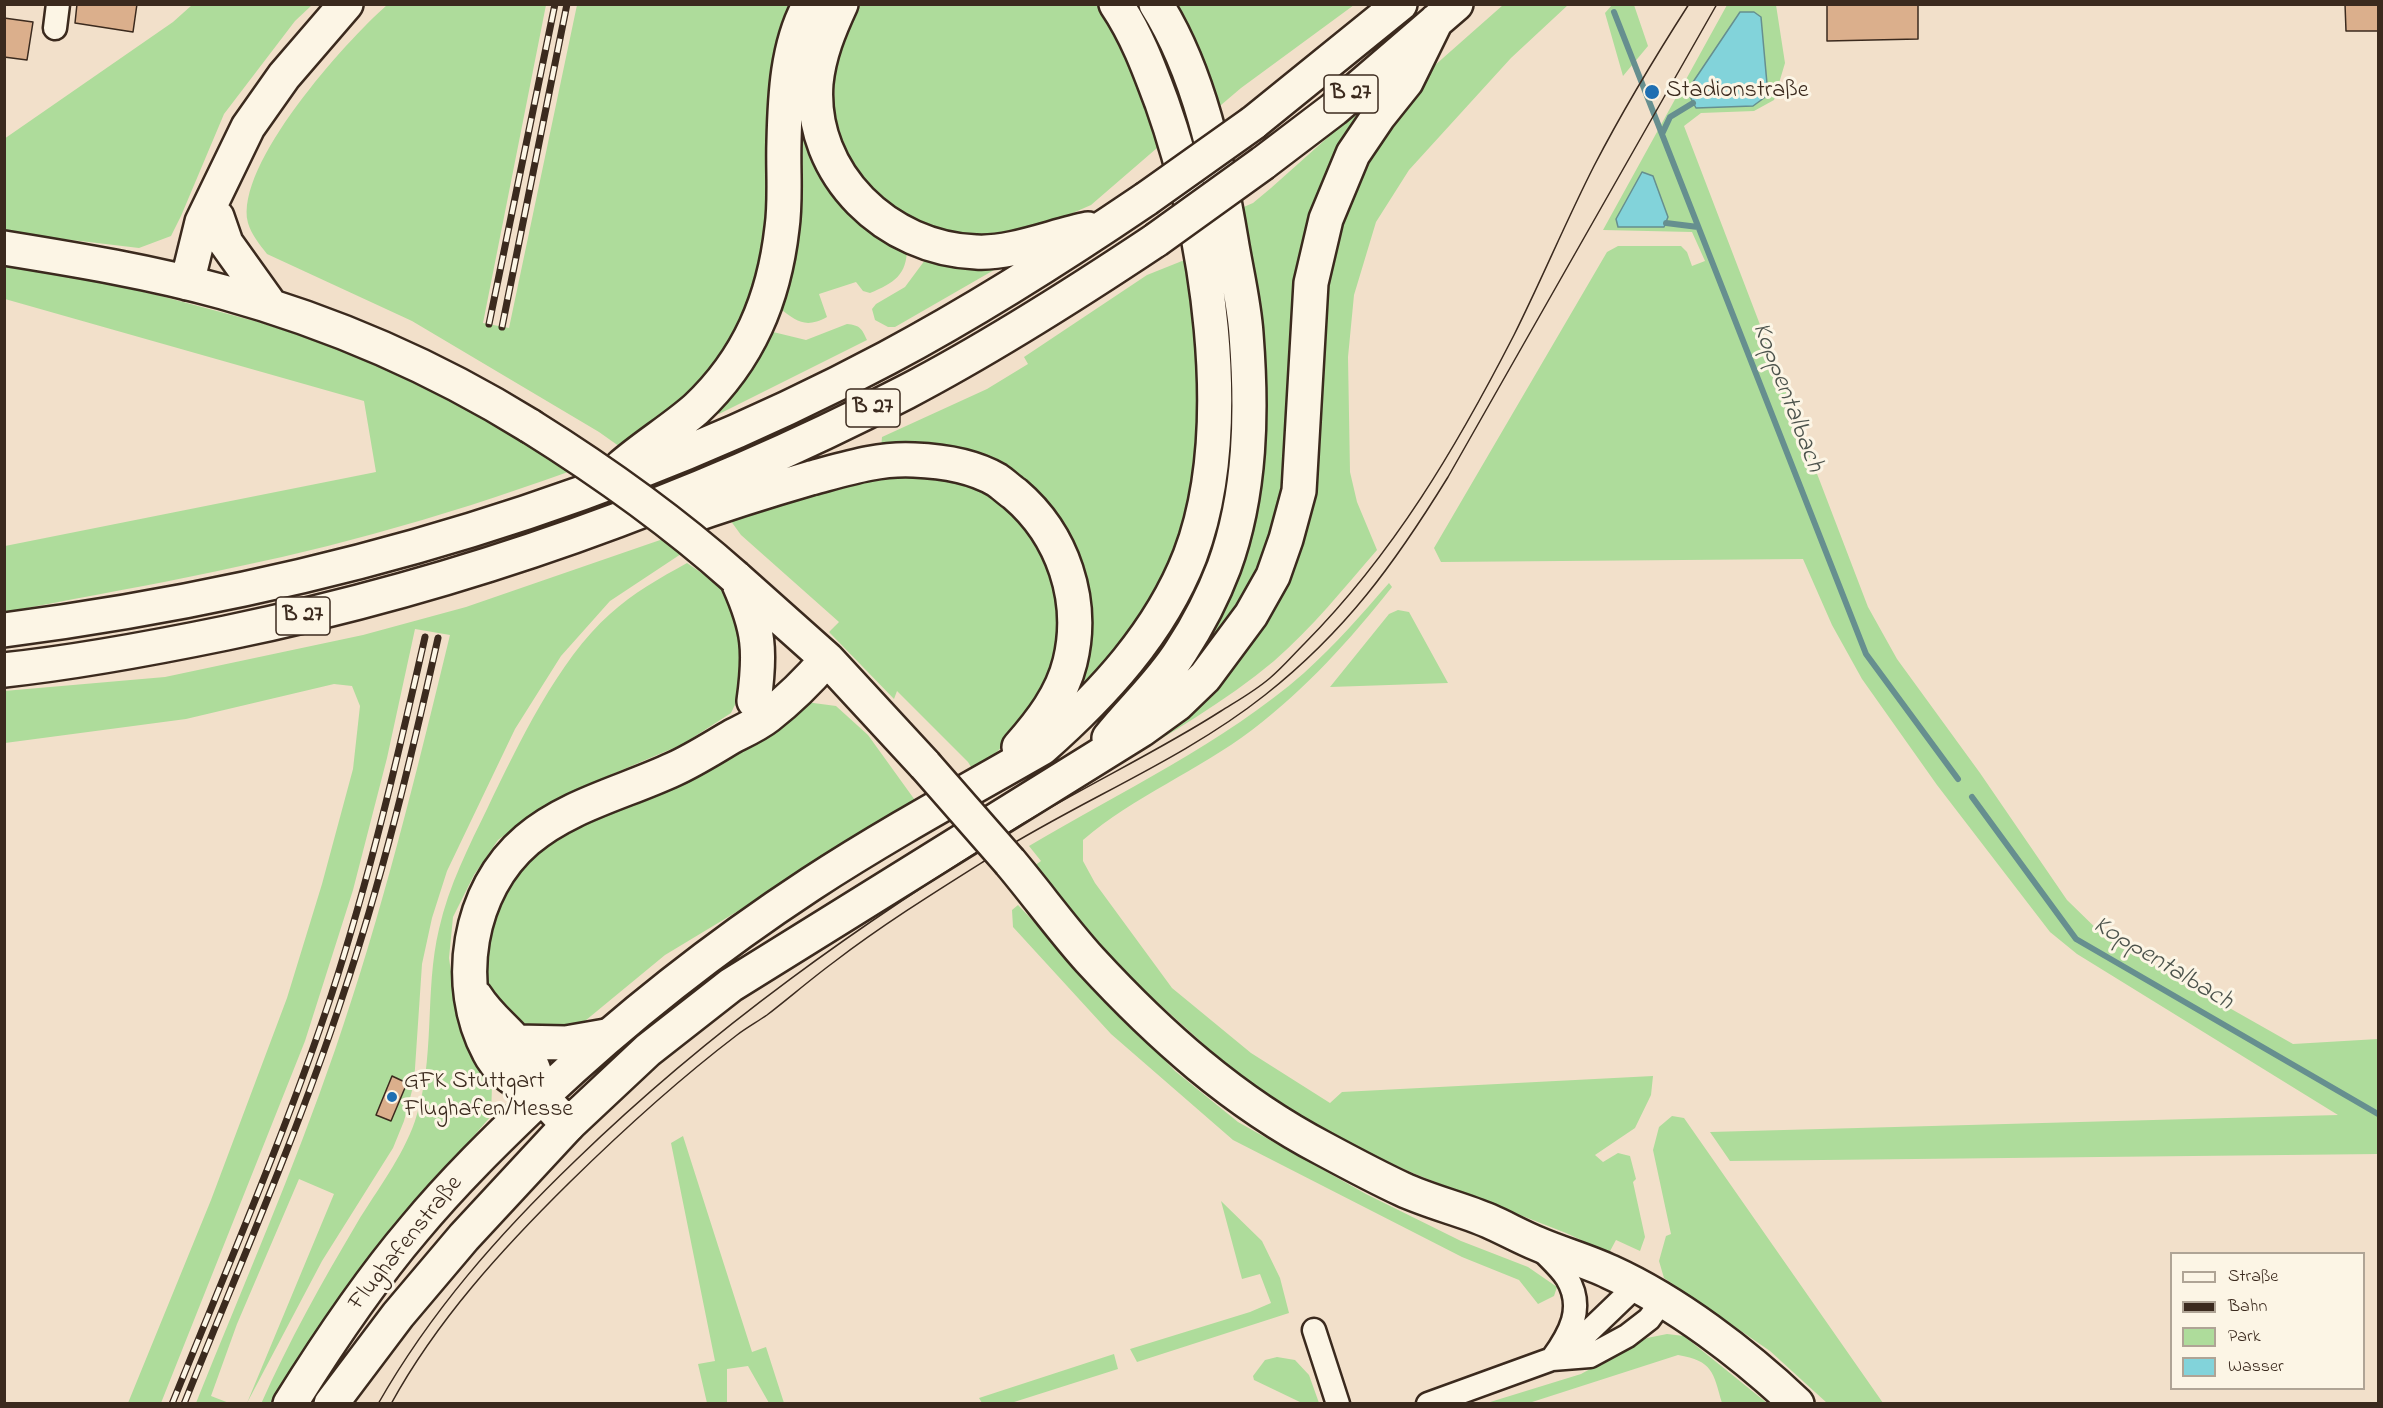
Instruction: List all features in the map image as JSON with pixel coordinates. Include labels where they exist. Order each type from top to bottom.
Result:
[{"type":"main road","points":[[187,283],[202,222],[218,203],[248,127],[307,47],[346,4]]},
{"type":"main road","points":[[594,489],[644,447],[670,432],[698,406],[738,361],[761,319],[776,272],[783,226],[785,108],[793,51],[810,4]]},
{"type":"main road","points":[[840,4],[821,51],[816,84],[818,117],[833,162],[848,187],[882,221],[917,241],[937,248],[977,253],[994,253],[1055,236],[1107,225]]},
{"type":"main road","points":[[986,780],[1042,748],[1075,719],[1125,666],[1148,634],[1183,572],[1195,542],[1206,497],[1211,466],[1215,386],[1211,330],[1191,201],[1172,130],[1145,58],[1130,24],[1116,4]]},
{"type":"main road","points":[[1090,760],[1181,653],[1204,612],[1224,567],[1236,525],[1246,472],[1249,414],[1246,332],[1216,156],[1192,82],[1169,25],[1156,4]]},
{"type":"main road","name":"B 27","points":[[4,630],[173,605],[303,577],[436,542],[594,489],[754,423],[888,358],[999,294],[1107,225],[1253,123],[1400,4]]},
{"type":"main road","name":"B 27","points":[[4,670],[191,640],[324,612],[433,583],[570,538],[705,487],[809,440],[908,391],[1008,334],[1156,240],[1334,109],[1446,13]]},
{"type":"main road","name":"Flughafenstraße","points":[[331,1404],[420,1289],[464,1237],[568,1125],[648,1050],[731,985],[1141,730],[1177,704],[1205,677],[1251,615],[1273,576],[1299,491],[1309,299],[1326,219],[1353,154],[1378,117],[1406,82],[1446,13]]},
{"type":"main road","points":[[218,203],[226,243],[271,306]]},
{"type":"main road","points":[[4,248],[145,273],[187,283],[271,306],[382,348],[479,396],[617,482],[689,537],[826,659],[925,765],[1010,862],[1089,959],[1185,1056],[1261,1113],[1403,1190],[1488,1221],[1536,1243],[1610,1271],[1649,1293],[1730,1347],[1797,1404]]},
{"type":"main road","points":[[570,538],[644,532],[751,495],[867,462],[912,460],[945,463],[975,471],[998,481],[1032,510],[1056,545],[1067,568],[1074,604],[1070,662],[1061,685],[1043,719],[1016,752],[986,780]]},
{"type":"main road","points":[[735,577],[752,615],[757,636],[759,657],[754,701]]},
{"type":"main road","points":[[729,739],[754,701],[779,676],[797,667],[826,659]]},
{"type":"main road","points":[[568,1125],[541,1097],[504,1074],[489,1053],[476,1021],[470,986],[470,951],[478,912],[503,865],[527,840],[566,815],[675,769],[767,717],[805,684],[826,659]]},
{"type":"main road","name":"Flughafenstraße","points":[[290,1404],[363,1294],[414,1229],[476,1160],[606,1036],[695,965],[812,883],[986,780]]},
{"type":"main road","points":[[470,986],[482,1007],[516,1042],[528,1059],[536,1074],[541,1097]]},
{"type":"main road","points":[[516,1042],[566,1043],[606,1036]]},
{"type":"street","points":[[55,28],[58,4]]},
{"type":"street","points":[[1536,1243],[1567,1278],[1575,1302],[1575,1315],[1571,1329],[1552,1359]]},
{"type":"street","points":[[1552,1359],[1587,1333],[1649,1293]]},
{"type":"street","points":[[1428,1404],[1552,1359],[1590,1356],[1627,1336],[1649,1319],[1649,1293]]},
{"type":"street","points":[[1314,1330],[1338,1404]]},
{"type":"green space","points":[[192,5],[312,5],[295,21],[224,114],[171,236],[139,248],[5,232],[4,139],[173,22]]},
{"type":"green space","points":[[387,5],[546,5],[483,323],[509,328],[577,5],[798,5],[771,248],[729,361],[623,449],[599,432],[412,321],[267,254],[251,231],[248,223],[248,198],[258,170],[275,138],[321,75]]},
{"type":"green space","points":[[856,5],[1104,5],[1168,142],[1157,148],[1091,205],[1018,237],[962,240],[917,227],[881,199],[846,154],[834,110],[835,56]]},
{"type":"green space","points":[[1172,5],[1354,5],[1241,88],[1214,111]]},
{"type":"green space","points":[[1503,5],[1568,5],[1511,58],[1409,170],[1376,222],[1354,295],[1348,357],[1350,472],[1357,502],[1377,550],[1315,621],[1274,661],[1216,704],[1114,767],[1111,764],[1164,728],[1311,509],[1318,459],[1328,294],[1333,259],[1345,214],[1360,176],[1397,109],[1434,66]]},
{"type":"green space","points":[[1612,5],[1634,5],[1648,46],[1623,76],[1605,13]]},
{"type":"green space","points":[[1727,5],[1776,5],[1785,63],[1774,100],[1754,111],[1701,113],[1684,126],[1868,607],[1897,659],[1980,773],[2067,900],[2106,938],[2293,1044],[2378,1039],[2378,1154],[1730,1161],[1710,1132],[2338,1115],[2077,954],[2050,932],[1937,785],[1862,679],[1832,625],[1803,559],[1441,562],[1434,548],[1607,252],[1618,246],[1681,246],[1687,252],[1692,266],[1705,261],[1692,232],[1603,230]]},
{"type":"green space","points":[[800,69],[810,131],[907,248],[902,271],[886,286],[870,293],[863,291],[856,282],[819,294],[827,317],[807,323],[796,320],[779,308]]},
{"type":"green space","points":[[1354,114],[1361,122],[1301,273],[1290,355],[1288,466],[1277,524],[1259,576],[1174,694],[1232,572],[1239,209],[1253,203]]},
{"type":"green space","points":[[928,256],[992,264],[994,270],[895,327],[888,327],[875,320],[872,309],[876,304],[905,287]]},
{"type":"green space","points":[[1187,259],[1203,390],[1201,480],[1160,596],[1062,716],[1082,652],[1047,512],[881,449],[882,437],[987,389],[1028,364],[1024,357],[1147,275]]},
{"type":"green space","points":[[4,261],[157,295],[258,322],[368,357],[491,417],[568,472],[447,513],[328,546],[190,577],[5,612],[5,546],[376,472],[364,401],[5,299]]},
{"type":"green space","points":[[847,324],[860,328],[867,340],[719,414],[715,409],[769,331],[806,340]]},
{"type":"green space","points":[[957,474],[1024,514],[1064,604],[1061,665],[1038,715],[974,772],[968,762],[897,691],[894,699],[829,632],[839,622],[741,535],[725,513],[840,477]]},
{"type":"green space","points":[[666,538],[681,554],[610,601],[561,656],[515,729],[447,871],[432,918],[422,964],[414,1083],[404,1121],[393,1148],[322,1261],[247,1403],[334,1194],[299,1179],[237,1324],[211,1396],[229,1403],[196,1403],[319,1095],[352,999],[383,896],[450,635],[415,629],[387,758],[353,890],[305,1041],[161,1403],[128,1403],[211,1200],[287,998],[322,884],[353,769],[360,706],[352,686],[334,684],[186,719],[5,743],[4,691],[165,677],[363,635],[466,607]]},
{"type":"green space","points":[[687,563],[722,587],[744,625],[743,688],[731,713],[683,744],[589,784],[537,811],[498,840],[474,875],[453,917],[449,958],[459,1027],[492,1086],[491,1116],[374,1252],[274,1403],[261,1404],[306,1312],[410,1135],[426,1074],[432,977],[443,913],[467,851],[512,757],[556,679],[591,633],[628,599]]},
{"type":"green space","points":[[1389,583],[1392,587],[1359,626],[1291,697],[1231,745],[1103,824],[1083,840],[1083,861],[1095,883],[1172,988],[1251,1053],[1330,1103],[1342,1092],[1653,1076],[1651,1095],[1635,1128],[1595,1155],[1603,1162],[1618,1153],[1630,1156],[1645,1237],[1640,1251],[1616,1240],[1609,1253],[1566,1233],[1415,1174],[1368,1153],[1307,1121],[1230,1068],[1124,972],[1034,866],[1041,861],[1029,846],[1171,766],[1273,698],[1327,651]]},
{"type":"green space","points":[[1398,610],[1409,612],[1448,683],[1330,687],[1389,614]]},
{"type":"green space","points":[[806,702],[836,706],[868,735],[917,803],[665,955],[574,1030],[515,1025],[489,989],[485,966],[486,943],[509,878],[561,830],[630,801],[697,777],[761,738]]},
{"type":"green space","points":[[1018,905],[1175,1071],[1238,1122],[1366,1194],[1461,1241],[1528,1267],[1557,1287],[1554,1296],[1538,1304],[1519,1280],[1462,1257],[1233,1140],[1111,1034],[1013,927],[1012,910]]},
{"type":"green space","points":[[1672,1116],[1684,1118],[1883,1403],[1827,1403],[1770,1351],[1664,1278],[1659,1261],[1666,1236],[1671,1234],[1653,1150],[1659,1127]]},
{"type":"green space","points":[[683,1136],[752,1352],[766,1347],[784,1403],[769,1403],[748,1366],[727,1369],[727,1403],[707,1403],[698,1364],[715,1361],[671,1143]]},
{"type":"green space","points":[[1221,1201],[1262,1241],[1280,1278],[1289,1313],[1137,1362],[1130,1349],[1250,1312],[1271,1303],[1260,1274],[1242,1279]]},
{"type":"green space","points":[[1667,1334],[1684,1336],[1767,1403],[1722,1403],[1710,1370],[1698,1361],[1678,1355],[1529,1403],[1487,1403],[1581,1374],[1647,1338]]},
{"type":"green space","points":[[1114,1354],[1118,1369],[1011,1403],[982,1403],[979,1398]]},
{"type":"green space","points":[[1277,1357],[1295,1360],[1309,1375],[1319,1403],[1302,1403],[1254,1380],[1253,1376],[1265,1360]]},
{"type":"water","points":[[1740,12],[1754,12],[1761,17],[1768,95],[1753,106],[1696,108],[1687,91]]},
{"type":"water","points":[[1642,172],[1653,176],[1668,217],[1664,227],[1618,227],[1616,219]]},
{"type":"building","points":[[77,4],[137,4],[133,32],[75,23]]},
{"type":"building","points":[[1827,4],[1918,4],[1918,39],[1827,41]]},
{"type":"building","points":[[2345,4],[2379,4],[2379,31],[2346,31]]},
{"type":"building","points":[[4,18],[33,22],[27,60],[4,57]]},
{"type":"building","name":"GFK Stuttgart Flughafen/Messe","points":[[392,1076],[407,1083],[391,1121],[376,1115]]},
{"type":"waterway","name":"Koppentalbach","points":[[1614,12],[1866,654],[1958,779]]},
{"type":"waterway","points":[[1662,134],[1670,117],[1693,103]]},
{"type":"waterway","points":[[1666,223],[1698,227]]},
{"type":"waterway","name":"Koppentalbach","points":[[1972,797],[2076,939],[2378,1114]]},
{"type":"tram line","points":[[378,1404],[420,1337],[493,1245],[576,1160],[680,1066],[790,979],[964,860],[1024,823],[1246,696],[1274,674],[1337,609],[1395,536],[1446,458],[1514,335],[1605,145],[1689,4]]},
{"type":"tram line","points":[[391,1404],[429,1343],[496,1259],[590,1163],[693,1070],[853,948],[913,907],[994,855],[1201,740],[1233,718],[1294,671],[1345,621],[1388,567],[1448,477],[1717,4]]},
{"type":"railway","points":[[489,324],[555,4]]},
{"type":"railway","points":[[502,327],[567,4]]},
{"type":"railway","points":[[172,1404],[276,1148],[332,993],[371,860],[425,637]]},
{"type":"railway","points":[[184,1404],[286,1151],[325,1049],[357,954],[395,819],[438,638]]},
{"type":"place","name":"Stadionstraße","points":[[1652,92]]},
{"type":"place","name":"GFK Stuttgart Flughafen/Messe","points":[[392,1097]]}]
